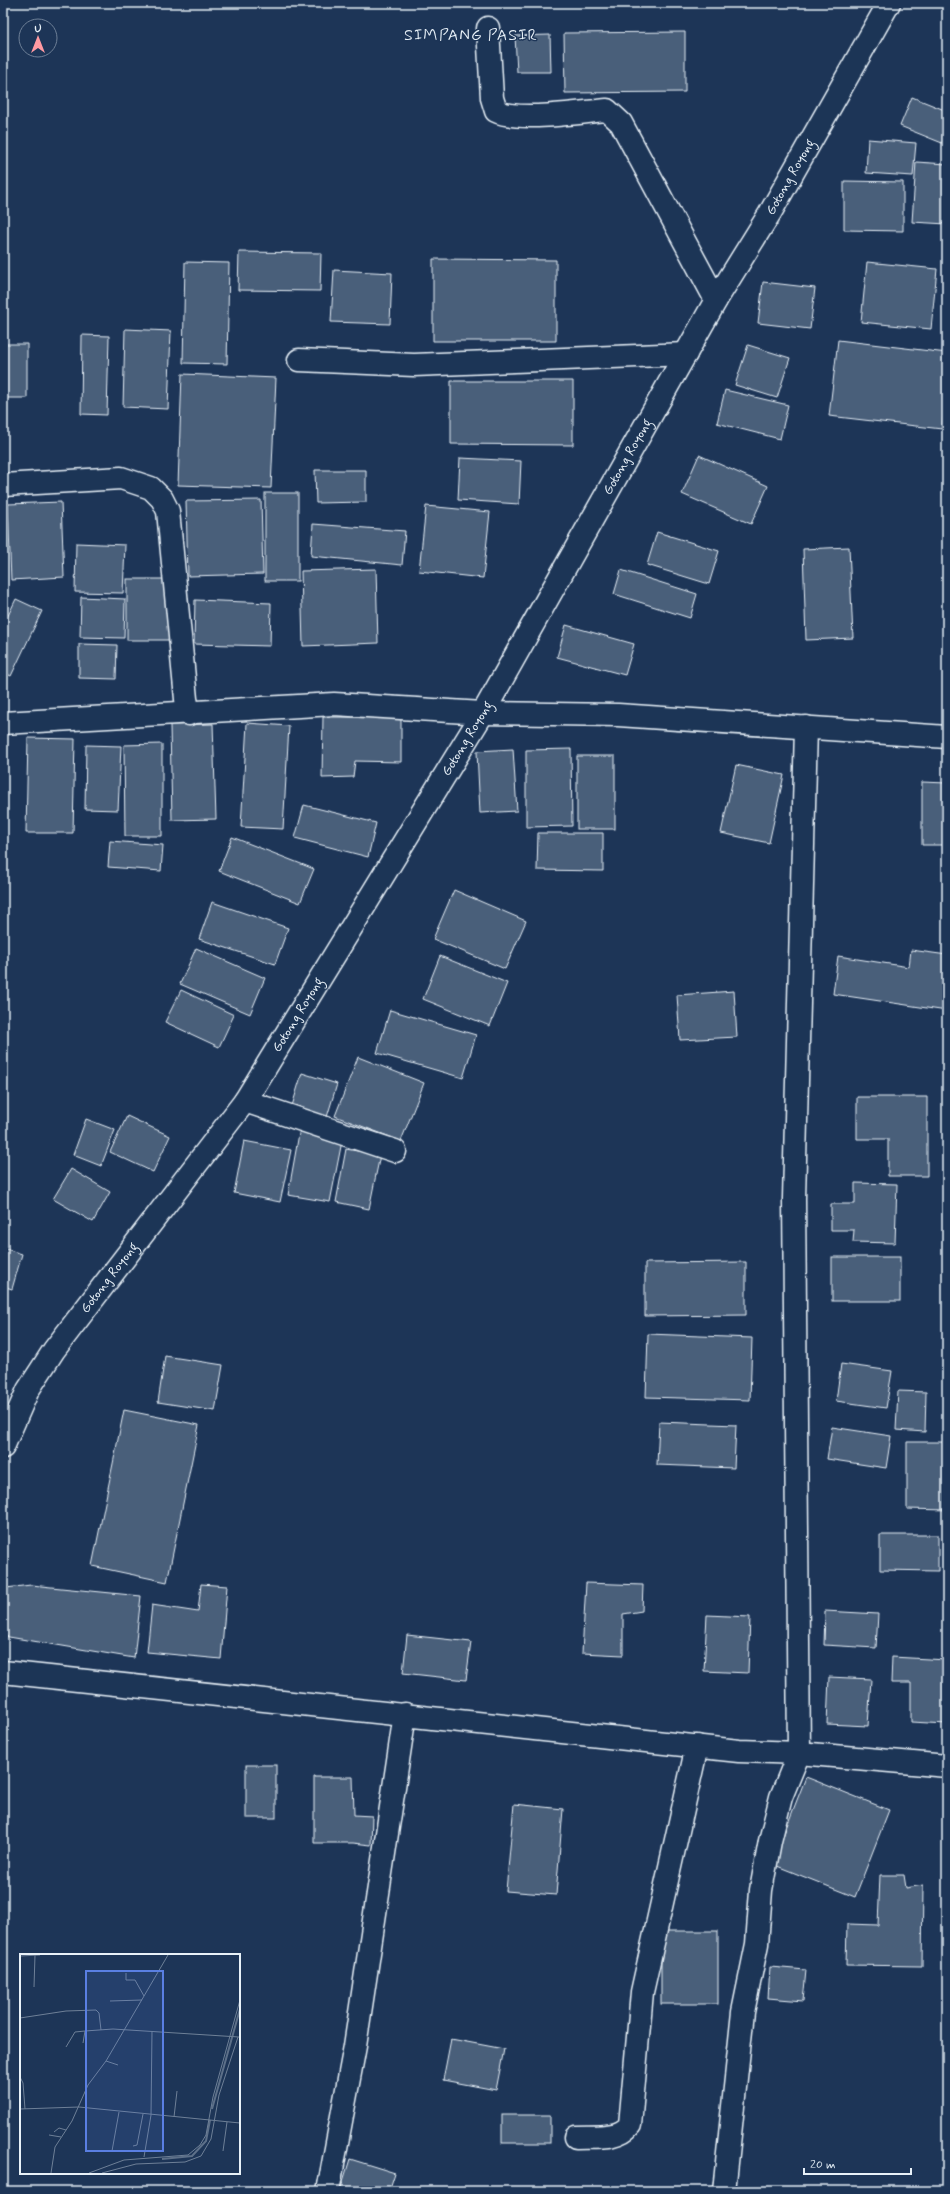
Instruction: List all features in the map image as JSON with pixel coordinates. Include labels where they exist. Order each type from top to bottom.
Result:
[{"type":"street","name":"Gotong Royong","points":[[3,1447],[28,1390],[54,1350],[245,1101],[482,713],[716,300],[770,213],[890,3]]},
{"type":"street","points":[[488,28],[492,98],[496,111],[503,115],[539,116],[607,110],[621,123],[633,142],[716,300]]},
{"type":"street","points":[[299,360],[414,364],[686,354]]},
{"type":"street","points":[[3,485],[121,478],[150,488],[162,499],[168,511],[186,699],[189,714]]},
{"type":"street","points":[[3,723],[189,714],[334,704],[482,713],[618,714],[947,737]]},
{"type":"street","points":[[724,2191],[743,2012],[757,1944],[761,1890],[770,1841],[781,1797],[799,1753],[794,1200],[806,727]]},
{"type":"street","points":[[245,1101],[395,1151]]},
{"type":"street","points":[[3,1672],[739,1751],[799,1753],[947,1766]]},
{"type":"street","points":[[328,2191],[357,2030],[405,1714]]},
{"type":"street","points":[[576,2137],[615,2135],[625,2131],[630,2125],[642,1992],[697,1746]]},
{"type":"building","points":[[685,32],[685,92],[565,93],[564,33]]},
{"type":"building","points":[[550,35],[551,72],[517,72],[515,36]]},
{"type":"building","points":[[912,97],[947,111],[947,145],[900,126]]},
{"type":"building","points":[[868,139],[916,143],[913,176],[866,173]]},
{"type":"building","points":[[916,162],[947,164],[947,224],[912,222]]},
{"type":"building","points":[[844,181],[903,182],[903,231],[844,230]]},
{"type":"building","points":[[239,252],[321,253],[320,291],[238,290]]},
{"type":"building","points":[[433,259],[556,260],[556,341],[433,341]]},
{"type":"building","points":[[185,262],[229,263],[227,364],[183,363]]},
{"type":"building","points":[[867,262],[937,269],[931,329],[861,322]]},
{"type":"building","points":[[334,270],[392,273],[390,324],[331,322]]},
{"type":"building","points":[[763,282],[815,288],[810,329],[758,323]]},
{"type":"building","points":[[125,329],[171,331],[168,409],[123,407]]},
{"type":"building","points":[[82,335],[109,336],[107,415],[81,414]]},
{"type":"building","points":[[838,340],[947,353],[947,387],[942,429],[829,416]]},
{"type":"building","points":[[3,344],[27,344],[27,398],[3,398]]},
{"type":"building","points":[[748,345],[790,358],[777,398],[735,385]]},
{"type":"building","points":[[182,374],[276,378],[271,488],[178,485]]},
{"type":"building","points":[[451,381],[573,381],[573,445],[451,444]]},
{"type":"building","points":[[725,390],[788,405],[780,439],[717,423]]},
{"type":"building","points":[[699,455],[768,486],[751,524],[682,494]]},
{"type":"building","points":[[460,458],[521,461],[519,504],[458,500]]},
{"type":"building","points":[[315,470],[366,470],[366,502],[316,503]]},
{"type":"building","points":[[265,493],[298,493],[298,581],[265,581]]},
{"type":"building","points":[[261,500],[263,574],[188,576],[186,501]]},
{"type":"building","points":[[61,502],[64,577],[11,580],[8,504]]},
{"type":"building","points":[[426,506],[490,512],[483,578],[419,571]]},
{"type":"building","points":[[313,524],[405,531],[402,565],[311,556]]},
{"type":"building","points":[[657,532],[719,551],[709,584],[647,565]]},
{"type":"building","points":[[76,543],[125,545],[123,593],[75,592]]},
{"type":"building","points":[[849,547],[853,638],[806,640],[803,549]]},
{"type":"building","points":[[376,569],[378,643],[303,646],[301,571]]},
{"type":"building","points":[[621,570],[697,594],[690,618],[614,594]]},
{"type":"building","points":[[127,579],[171,579],[171,640],[127,640]]},
{"type":"building","points":[[81,597],[125,599],[124,638],[80,637]]},
{"type":"building","points":[[16,599],[42,611],[11,676],[3,672],[3,626]]},
{"type":"building","points":[[195,600],[271,603],[270,646],[194,644]]},
{"type":"building","points":[[566,625],[634,644],[625,675],[557,657]]},
{"type":"building","points":[[79,644],[117,645],[116,679],[79,678]]},
{"type":"building","points":[[323,717],[401,717],[401,762],[355,761],[353,777],[322,778]]},
{"type":"building","points":[[247,723],[289,726],[283,829],[241,827]]},
{"type":"building","points":[[213,724],[216,819],[172,820],[170,725]]},
{"type":"building","points":[[28,738],[75,739],[73,833],[26,833]]},
{"type":"building","points":[[162,744],[162,836],[125,836],[124,745]]},
{"type":"building","points":[[86,745],[121,746],[118,810],[85,809]]},
{"type":"building","points":[[513,749],[517,811],[480,813],[477,751]]},
{"type":"building","points":[[571,749],[572,826],[526,827],[526,750]]},
{"type":"building","points":[[577,756],[615,756],[615,829],[577,829]]},
{"type":"building","points":[[736,765],[784,775],[769,843],[721,833]]},
{"type":"building","points":[[922,782],[947,783],[947,845],[922,845]]},
{"type":"building","points":[[304,805],[376,823],[368,857],[295,838]]},
{"type":"building","points":[[538,833],[603,833],[603,871],[537,870]]},
{"type":"building","points":[[232,837],[314,869],[300,903],[219,871]]},
{"type":"building","points":[[110,841],[163,845],[161,871],[108,867]]},
{"type":"building","points":[[454,890],[526,921],[505,969],[433,939]]},
{"type":"building","points":[[212,902],[288,928],[275,964],[199,939]]},
{"type":"building","points":[[196,948],[265,978],[250,1014],[180,984]]},
{"type":"building","points":[[911,950],[947,955],[947,1011],[833,994],[838,956],[909,967]]},
{"type":"building","points":[[440,956],[507,983],[490,1026],[423,999]]},
{"type":"building","points":[[181,990],[234,1015],[219,1047],[165,1022]]},
{"type":"building","points":[[734,991],[737,1037],[680,1040],[677,995]]},
{"type":"building","points":[[390,1010],[476,1035],[463,1078],[377,1053]]},
{"type":"building","points":[[358,1057],[424,1083],[401,1141],[335,1116]]},
{"type":"building","points":[[302,1073],[337,1084],[327,1117],[292,1106]]},
{"type":"building","points":[[857,1097],[927,1097],[927,1176],[888,1176],[888,1139],[857,1139]]},
{"type":"building","points":[[127,1116],[170,1136],[153,1172],[110,1152]]},
{"type":"building","points":[[86,1119],[115,1130],[101,1166],[73,1155]]},
{"type":"building","points":[[300,1128],[343,1136],[330,1202],[288,1195]]},
{"type":"building","points":[[244,1141],[291,1150],[280,1202],[234,1193]]},
{"type":"building","points":[[346,1149],[380,1155],[369,1209],[336,1202]]},
{"type":"building","points":[[71,1169],[110,1192],[93,1222],[53,1199]]},
{"type":"building","points":[[855,1183],[897,1184],[895,1243],[853,1242],[854,1230],[831,1230],[831,1204],[855,1204]]},
{"type":"building","points":[[3,1248],[22,1254],[12,1289],[3,1286]]},
{"type":"building","points":[[832,1257],[900,1257],[900,1301],[832,1301]]},
{"type":"building","points":[[746,1262],[746,1315],[645,1316],[645,1263]]},
{"type":"building","points":[[648,1334],[752,1338],[750,1400],[646,1397]]},
{"type":"building","points":[[165,1356],[223,1365],[215,1411],[158,1402]]},
{"type":"building","points":[[841,1364],[892,1371],[886,1408],[836,1401]]},
{"type":"building","points":[[898,1391],[926,1392],[925,1432],[896,1430]]},
{"type":"building","points":[[124,1410],[199,1425],[167,1582],[92,1566]]},
{"type":"building","points":[[659,1422],[736,1425],[734,1468],[657,1465]]},
{"type":"building","points":[[832,1427],[891,1436],[886,1468],[827,1459]]},
{"type":"building","points":[[907,1442],[947,1442],[947,1510],[907,1509]]},
{"type":"building","points":[[880,1535],[938,1535],[938,1571],[880,1570]]},
{"type":"building","points":[[586,1583],[643,1585],[642,1611],[623,1614],[623,1655],[582,1653]]},
{"type":"building","points":[[201,1584],[227,1586],[221,1659],[147,1652],[152,1605],[198,1612]]},
{"type":"building","points":[[31,1585],[141,1596],[134,1658],[3,1636],[6,1588]]},
{"type":"building","points":[[825,1611],[878,1614],[876,1648],[824,1645]]},
{"type":"building","points":[[707,1615],[750,1617],[748,1673],[704,1671]]},
{"type":"building","points":[[407,1635],[471,1642],[466,1680],[403,1673]]},
{"type":"building","points":[[892,1657],[947,1660],[947,1724],[911,1722],[911,1683],[891,1683]]},
{"type":"building","points":[[829,1677],[871,1679],[868,1726],[827,1724]]},
{"type":"building","points":[[246,1765],[276,1765],[276,1818],[246,1818]]},
{"type":"building","points":[[314,1777],[353,1777],[354,1815],[372,1816],[371,1845],[353,1843],[314,1843]]},
{"type":"building","points":[[806,1777],[889,1810],[855,1897],[772,1864]]},
{"type":"building","points":[[514,1804],[563,1809],[556,1895],[506,1891]]},
{"type":"building","points":[[880,1875],[904,1875],[906,1888],[923,1885],[922,1966],[846,1965],[847,1924],[878,1925]]},
{"type":"building","points":[[661,1931],[718,1931],[718,2004],[661,2004]]},
{"type":"building","points":[[770,1967],[806,1970],[803,2001],[768,1998]]},
{"type":"building","points":[[451,2039],[504,2049],[496,2090],[443,2080]]},
{"type":"building","points":[[502,2115],[550,2115],[550,2143],[502,2143]]},
{"type":"building","points":[[350,2159],[395,2173],[389,2191],[340,2191]]},
{"type":"district","name":"SIMPANG PASIR","points":[[471,35]]}]
